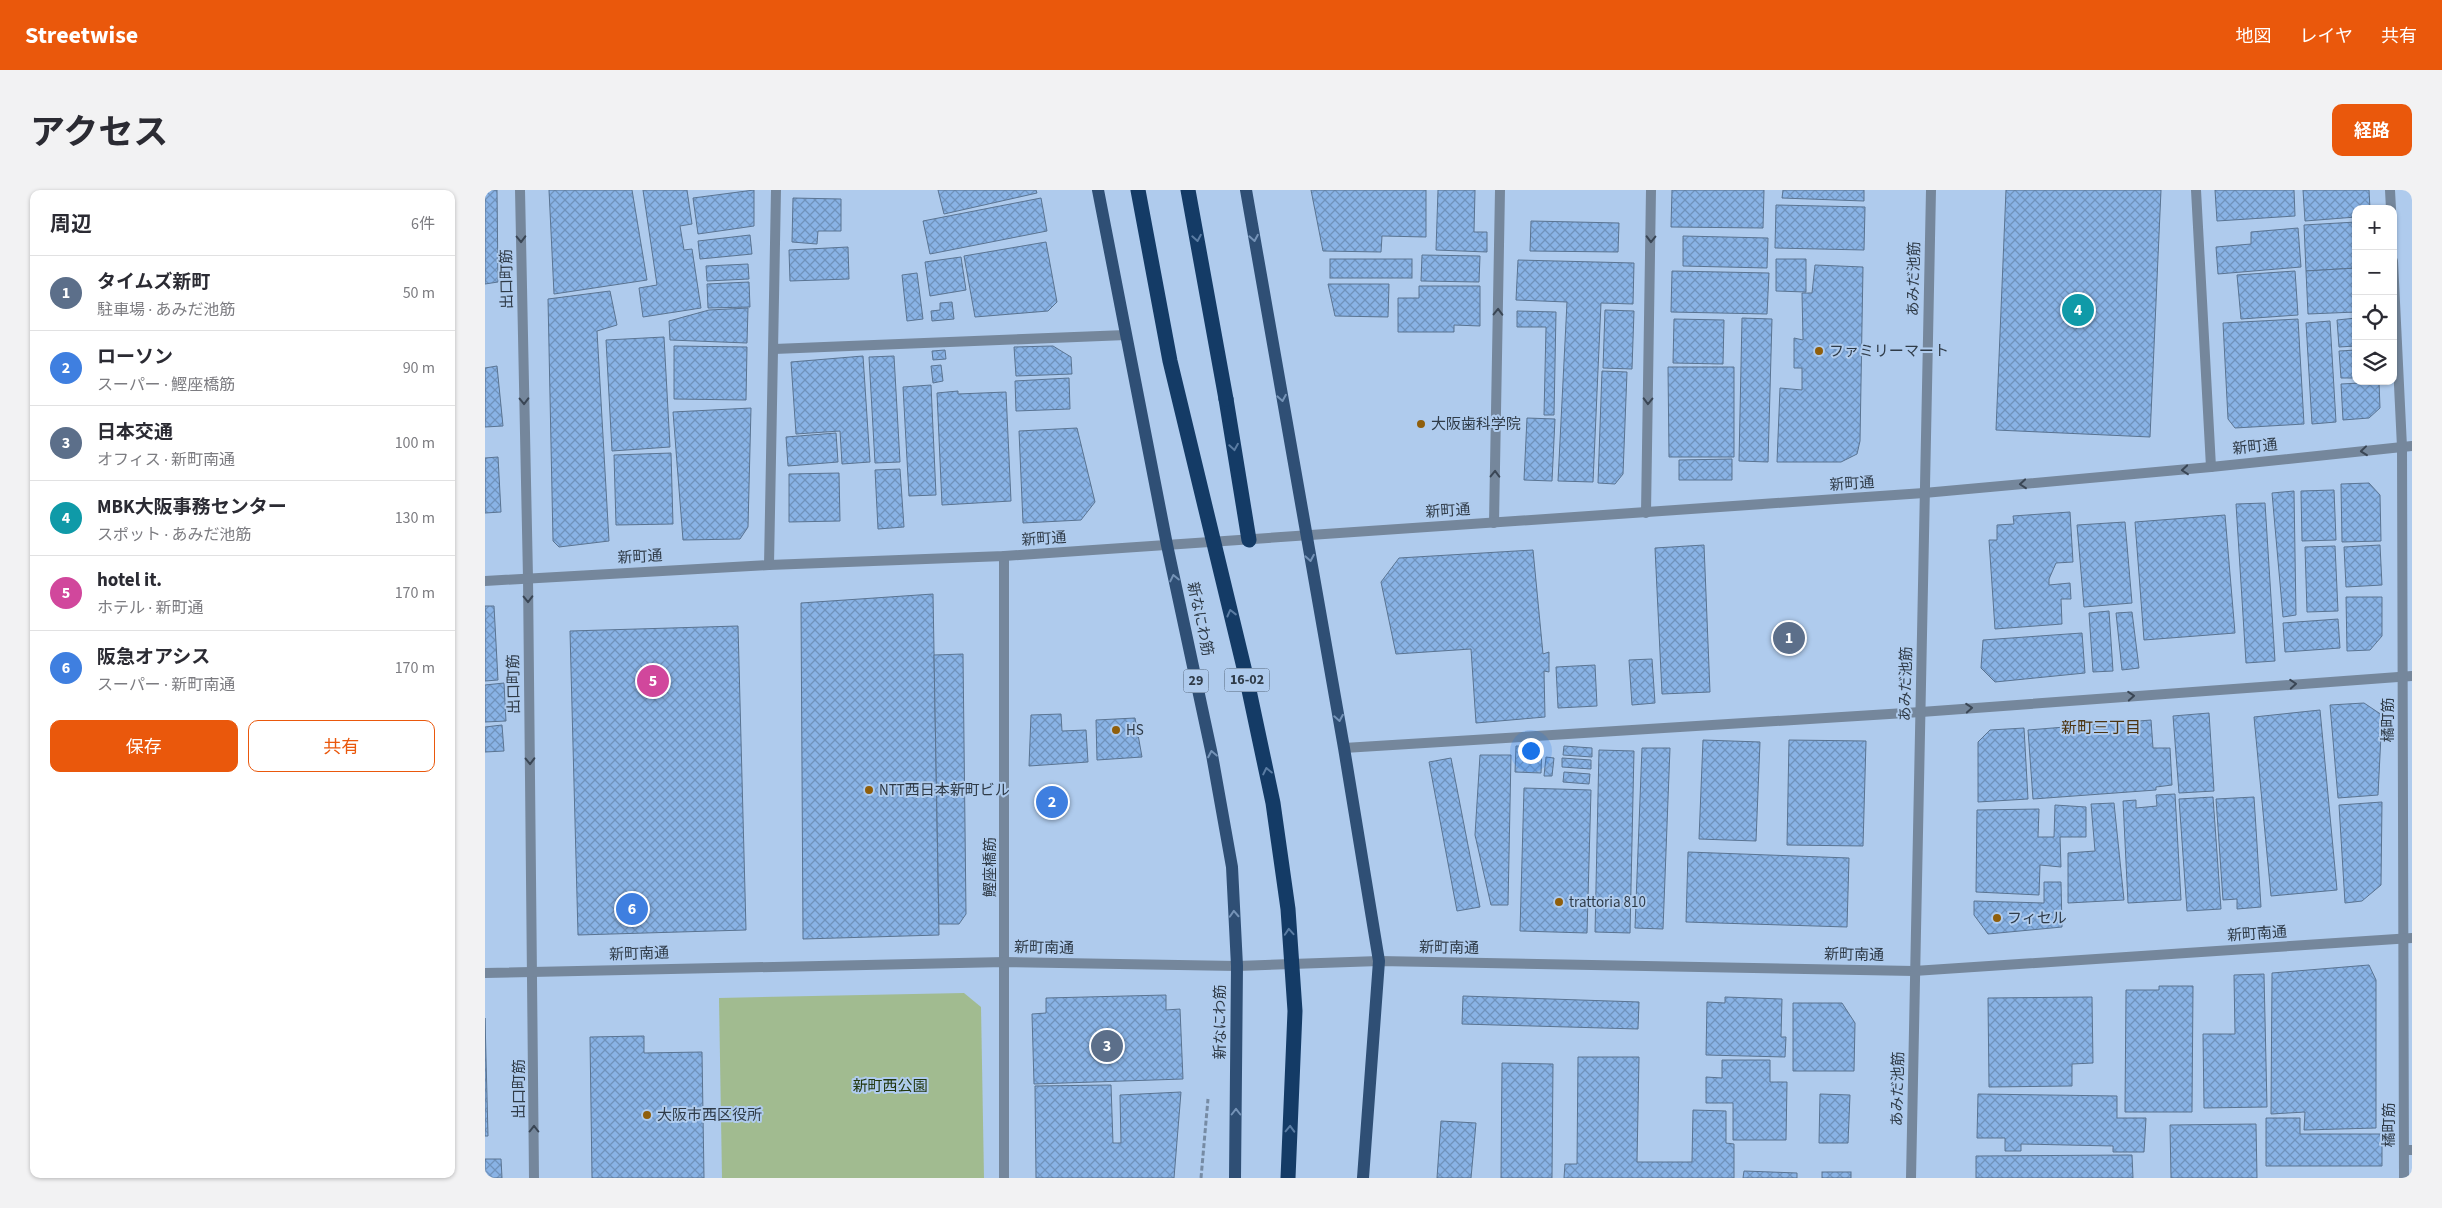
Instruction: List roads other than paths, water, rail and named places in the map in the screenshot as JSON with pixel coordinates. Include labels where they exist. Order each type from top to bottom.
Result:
[{"type":"highway","name":"16-02","points":[[1138,190],[1170,361],[1246,676],[1273,803],[1288,909],[1295,1011],[1288,1178]]},
{"type":"highway","points":[[1189,190],[1227,398],[1249,540]]},
{"type":"main road","name":"新なにわ筋","points":[[1097,190],[1167,546],[1212,755],[1231,868],[1237,966],[1235,1178]]},
{"type":"main road","points":[[1246,190],[1344,748],[1379,961],[1363,1178]]},
{"type":"street","name":"出口町筋","points":[[520,190],[528,578],[534,1178]]},
{"type":"street","points":[[769,565],[776,190]]},
{"type":"street","points":[[1495,523],[1499,190]]},
{"type":"street","points":[[1646,513],[1651,190]]},
{"type":"street","name":"あみだ池筋","points":[[1911,1178],[1931,190]]},
{"type":"street","points":[[2196,190],[2211,467]]},
{"type":"street","points":[[2390,190],[2391,205]]},
{"type":"street","name":"橘町筋","points":[[2396,295],[2407,446],[2408,1150],[2404,1178]]},
{"type":"street","points":[[774,349],[1126,336]]},
{"type":"street","name":"新町通","points":[[485,581],[769,565],[1004,556],[1646,513],[1924,493],[2211,467],[2407,446]]},
{"type":"street","name":"鰹座橋筋","points":[[1004,556],[1005,1178]]},
{"type":"street","points":[[1344,748],[1921,712],[2407,676]]},
{"type":"street","name":"新町南通","points":[[485,973],[1005,962],[1237,966],[1379,961],[1914,971],[2408,938]]},
{"type":"place","name":"MBK大阪事務センター","points":[[2078,310]]},
{"type":"place","name":"ファミリーマート","points":[[1819,351]]},
{"type":"place","name":"大阪歯科学院","points":[[1421,424]]},
{"type":"place","name":"タイムズ新町","points":[[1789,638]]},
{"type":"place","name":"hotel it.","points":[[653,681]]},
{"type":"place","name":"HS","points":[[1116,730]]},
{"type":"place","name":"NTT西日本新町ビル","points":[[869,790]]},
{"type":"place","name":"ローソン","points":[[1052,802]]},
{"type":"place","name":"trattoria 810","points":[[1559,902]]},
{"type":"place","name":"阪急オアシス","points":[[632,909]]},
{"type":"place","name":"フィセル","points":[[1997,918]]},
{"type":"place","name":"日本交通","points":[[1107,1046]]},
{"type":"place","name":"大阪市西区役所","points":[[647,1115]]},
{"type":"district","name":"新町三丁目","points":[[2101,728]]},
{"type":"park label","name":"新町西公園","points":[[890,1086]]}]
